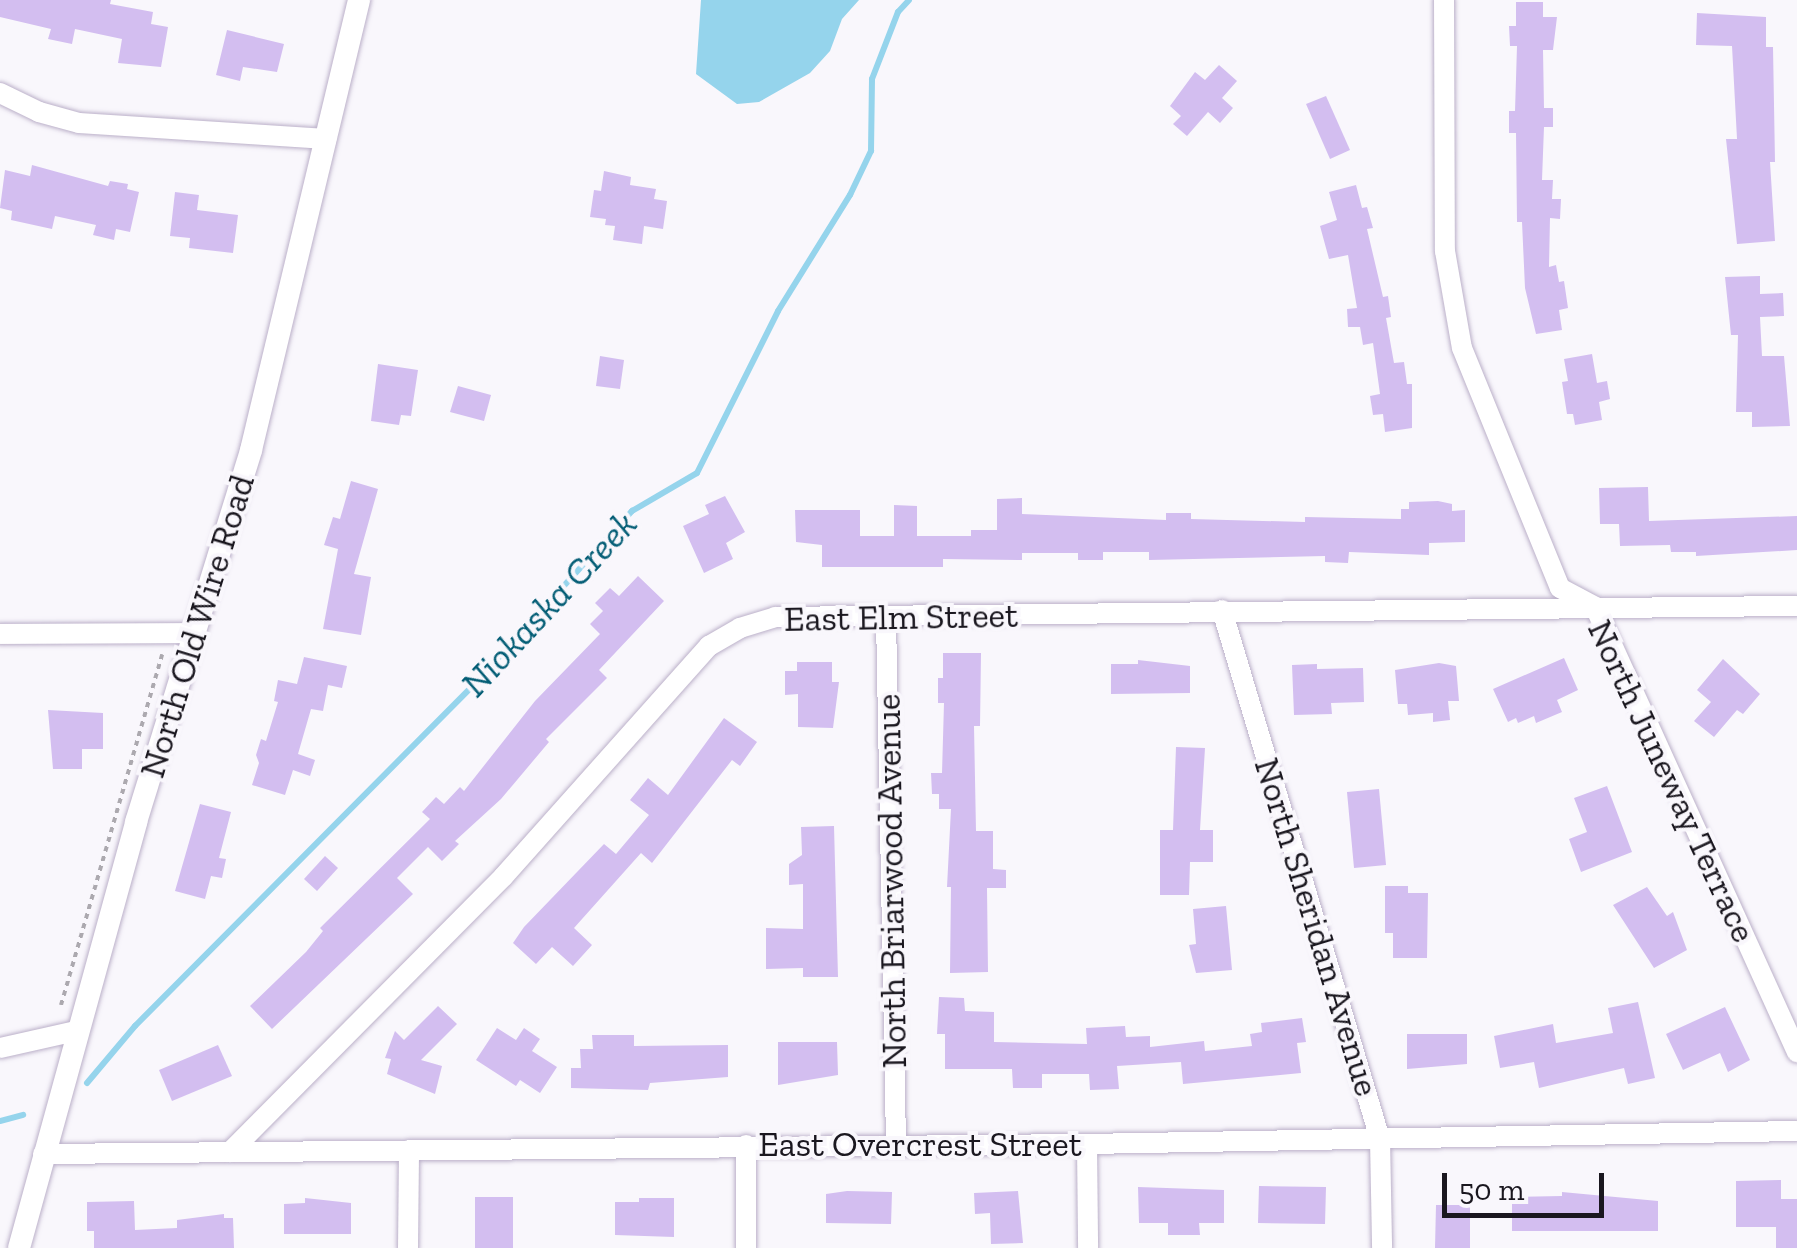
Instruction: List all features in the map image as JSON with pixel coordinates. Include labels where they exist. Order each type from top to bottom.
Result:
[{"type":"street","name":"North Old Wire Road","points":[[19,1248],[76,1031],[251,450],[360,0]]},
{"type":"street","name":"North Juneway Terrace","points":[[1444,0],[1445,251],[1462,348],[1560,588],[1595,608],[1797,1052]]},
{"type":"street","points":[[0,93],[39,112],[80,123],[326,139]]},
{"type":"street","name":"East Elm Street","points":[[230,1152],[503,877],[710,646],[740,628],[775,617],[1797,606]]},
{"type":"street","name":"North Sheridan Avenue","points":[[1222,610],[1380,1139],[1382,1248]]},
{"type":"street","name":"North Briarwood Avenue","points":[[886,617],[896,1144]]},
{"type":"street","points":[[0,634],[196,634]]},
{"type":"street","points":[[0,1048],[76,1031]]},
{"type":"street","name":"East Overcrest Street","points":[[43,1154],[1087,1144],[1797,1130]]},
{"type":"street","points":[[1087,1144],[1088,1248]]},
{"type":"street","points":[[746,1145],[746,1248]]},
{"type":"street","points":[[408,1248],[409,1150]]},
{"type":"water","points":[[701,0],[859,0],[842,19],[830,51],[810,73],[759,102],[737,104],[696,74]]},
{"type":"building","points":[[0,0],[111,0],[110,4],[153,12],[151,24],[168,27],[161,67],[118,63],[122,39],[75,29],[72,44],[48,39],[51,29],[0,17]]},
{"type":"building","points":[[1516,2],[1543,2],[1543,17],[1557,17],[1553,50],[1543,50],[1544,108],[1553,108],[1553,127],[1544,127],[1542,180],[1553,180],[1552,199],[1561,199],[1560,219],[1550,218],[1549,267],[1556,265],[1559,282],[1564,281],[1568,308],[1559,310],[1562,330],[1536,334],[1525,288],[1522,222],[1517,222],[1516,133],[1509,133],[1509,111],[1515,111],[1517,46],[1510,46],[1509,26],[1516,26]]},
{"type":"building","points":[[1697,13],[1766,17],[1766,47],[1773,47],[1775,162],[1770,162],[1775,241],[1737,244],[1726,139],[1737,139],[1732,46],[1696,45]]},
{"type":"building","points":[[227,30],[284,44],[277,72],[243,67],[240,81],[216,75]]},
{"type":"building","points":[[1219,65],[1237,81],[1222,98],[1233,108],[1220,123],[1208,112],[1187,136],[1173,124],[1181,116],[1170,106],[1195,72],[1205,80]]},
{"type":"building","points":[[1326,96],[1350,150],[1330,159],[1306,104]]},
{"type":"building","points":[[32,165],[108,186],[110,181],[128,184],[127,189],[139,192],[130,232],[116,229],[114,240],[93,235],[96,225],[55,216],[52,229],[11,220],[12,211],[0,208],[5,170],[30,176]]},
{"type":"building","points":[[604,171],[631,177],[630,185],[656,189],[654,199],[667,201],[663,229],[644,226],[642,244],[613,240],[615,226],[605,225],[606,219],[590,217],[594,190],[601,191]]},
{"type":"building","points":[[1356,185],[1373,228],[1367,229],[1383,297],[1388,296],[1391,317],[1386,318],[1394,363],[1404,362],[1407,384],[1412,384],[1412,428],[1385,432],[1383,414],[1373,415],[1370,396],[1380,394],[1373,343],[1363,345],[1360,327],[1348,327],[1347,309],[1357,308],[1348,255],[1329,259],[1320,226],[1337,220],[1329,192]]},
{"type":"building","points":[[175,192],[199,195],[197,210],[238,215],[233,253],[189,248],[190,238],[170,236]]},
{"type":"building","points":[[1760,276],[1760,294],[1783,293],[1784,316],[1760,317],[1762,356],[1784,356],[1790,426],[1752,427],[1752,412],[1736,412],[1738,335],[1731,335],[1725,277]]},
{"type":"building","points":[[1592,354],[1597,383],[1607,381],[1610,399],[1599,402],[1602,420],[1575,425],[1573,414],[1567,414],[1562,382],[1568,381],[1564,359]]},
{"type":"building","points":[[600,356],[624,360],[620,389],[596,386]]},
{"type":"building","points":[[378,364],[418,370],[411,416],[401,415],[399,425],[371,421]]},
{"type":"building","points":[[458,386],[491,395],[484,421],[450,412]]},
{"type":"building","points":[[351,481],[378,489],[354,574],[371,577],[361,635],[323,629],[338,549],[324,545],[333,517],[340,519]]},
{"type":"building","points":[[1648,487],[1649,521],[1797,516],[1797,550],[1696,556],[1696,552],[1671,552],[1670,545],[1620,546],[1619,524],[1600,524],[1599,488]]},
{"type":"building","points":[[725,496],[745,532],[726,543],[733,559],[704,573],[683,526],[709,514],[705,505]]},
{"type":"building","points":[[1022,498],[1022,514],[1166,520],[1166,513],[1191,513],[1191,519],[1305,522],[1305,517],[1401,519],[1401,509],[1409,509],[1409,502],[1438,501],[1452,504],[1452,511],[1465,510],[1465,542],[1429,543],[1429,555],[1349,552],[1348,563],[1325,562],[1325,556],[1149,560],[1149,552],[1103,552],[1103,560],[1078,560],[1078,553],[1022,553],[1022,560],[943,559],[943,567],[822,567],[822,545],[796,542],[795,510],[860,510],[860,536],[894,536],[894,505],[917,506],[917,536],[971,536],[971,530],[997,530],[997,499]]},
{"type":"building","points":[[638,576],[664,601],[599,670],[607,678],[546,739],[549,742],[501,799],[455,841],[459,844],[442,861],[428,847],[397,878],[413,894],[272,1029],[250,1006],[306,952],[323,931],[320,928],[430,819],[422,812],[436,797],[444,804],[460,787],[464,791],[535,701],[600,634],[590,624],[603,611],[595,603],[610,588],[619,596]]},
{"type":"building","points":[[943,653],[981,653],[980,726],[974,726],[976,831],[993,831],[993,869],[1006,870],[1006,888],[987,888],[988,972],[950,973],[951,887],[947,887],[951,809],[939,809],[939,794],[932,794],[931,773],[942,773],[944,703],[938,703],[938,678],[943,678]]},
{"type":"building","points":[[304,657],[347,666],[342,688],[328,685],[323,711],[311,709],[298,754],[315,760],[310,776],[293,770],[285,795],[252,785],[259,763],[256,755],[261,739],[266,741],[278,702],[274,701],[278,680],[297,684]]},
{"type":"building","points":[[1564,658],[1578,690],[1557,700],[1562,712],[1536,723],[1534,716],[1518,723],[1516,718],[1508,722],[1493,689]]},
{"type":"building","points":[[1723,659],[1760,694],[1743,714],[1737,710],[1714,737],[1694,721],[1711,702],[1697,690]]},
{"type":"building","points":[[1138,660],[1190,666],[1190,693],[1111,694],[1111,664],[1138,664]]},
{"type":"building","points":[[797,662],[832,662],[832,682],[839,682],[833,728],[798,727],[798,694],[785,695],[785,671],[797,671]]},
{"type":"building","points":[[1439,663],[1456,666],[1459,701],[1448,701],[1450,720],[1433,722],[1433,713],[1408,715],[1407,704],[1398,704],[1395,670]]},
{"type":"building","points":[[1317,664],[1317,669],[1363,668],[1364,702],[1331,703],[1332,714],[1294,715],[1292,665]]},
{"type":"building","points":[[48,710],[103,713],[103,749],[82,749],[82,769],[53,769]]},
{"type":"building","points":[[724,718],[757,742],[740,766],[732,760],[652,863],[641,853],[574,928],[592,945],[573,966],[552,947],[536,964],[513,943],[524,927],[604,844],[616,854],[649,815],[630,800],[648,778],[668,795]]},
{"type":"building","points":[[1176,747],[1205,748],[1200,830],[1213,830],[1213,862],[1190,862],[1189,895],[1160,895],[1160,830],[1173,830]]},
{"type":"building","points":[[1607,786],[1632,852],[1581,872],[1569,839],[1587,832],[1574,798]]},
{"type":"building","points":[[1379,789],[1386,865],[1354,868],[1347,792]]},
{"type":"building","points":[[200,804],[231,812],[219,858],[226,859],[222,878],[211,876],[205,899],[175,891]]},
{"type":"building","points":[[834,826],[838,977],[803,977],[803,968],[766,969],[766,928],[803,929],[803,884],[789,885],[789,864],[802,855],[801,827]]},
{"type":"building","points":[[325,856],[338,868],[317,891],[304,879]]},
{"type":"building","points":[[1385,886],[1408,886],[1408,893],[1428,893],[1427,958],[1393,958],[1393,933],[1385,933]]},
{"type":"building","points":[[1647,887],[1667,916],[1673,912],[1687,950],[1654,968],[1613,905]]},
{"type":"building","points":[[1226,906],[1232,970],[1196,973],[1189,945],[1196,944],[1193,909]]},
{"type":"building","points":[[939,997],[964,998],[965,1011],[994,1012],[994,1042],[1087,1044],[1086,1028],[1125,1026],[1126,1037],[1150,1036],[1150,1047],[1204,1041],[1205,1051],[1252,1046],[1250,1034],[1262,1032],[1261,1023],[1302,1018],[1306,1042],[1297,1043],[1301,1073],[1183,1084],[1181,1062],[1117,1066],[1119,1089],[1090,1090],[1089,1074],[1042,1074],[1042,1088],[1013,1088],[1012,1069],[945,1069],[945,1034],[937,1034]]},
{"type":"building","points":[[1638,1002],[1655,1078],[1628,1084],[1624,1068],[1539,1088],[1534,1062],[1500,1068],[1494,1036],[1553,1024],[1556,1043],[1613,1033],[1608,1008]]},
{"type":"building","points":[[438,1006],[457,1024],[421,1060],[442,1066],[435,1094],[387,1074],[391,1059],[385,1058],[395,1031],[404,1040]]},
{"type":"building","points":[[1725,1007],[1750,1060],[1728,1072],[1720,1053],[1683,1070],[1666,1034]]},
{"type":"building","points":[[497,1028],[516,1040],[524,1028],[540,1039],[532,1051],[557,1067],[540,1093],[520,1080],[516,1086],[476,1060]]},
{"type":"building","points":[[1407,1034],[1467,1034],[1467,1064],[1407,1069]]},
{"type":"building","points":[[592,1035],[634,1035],[634,1046],[728,1045],[728,1077],[650,1083],[648,1090],[571,1088],[571,1068],[581,1068],[580,1049],[593,1049]]},
{"type":"building","points":[[778,1042],[837,1042],[838,1075],[778,1085]]},
{"type":"building","points":[[218,1045],[232,1076],[172,1101],[159,1070]]},
{"type":"building","points":[[1781,1180],[1781,1199],[1797,1199],[1797,1248],[1776,1248],[1776,1227],[1736,1227],[1736,1181]]},
{"type":"building","points":[[1259,1186],[1326,1187],[1325,1224],[1258,1223]]},
{"type":"building","points":[[1138,1187],[1224,1190],[1224,1223],[1199,1223],[1200,1235],[1168,1235],[1168,1223],[1139,1223]]},
{"type":"building","points":[[1018,1191],[1023,1243],[991,1244],[990,1213],[975,1214],[974,1193]]},
{"type":"building","points":[[892,1192],[891,1224],[826,1223],[826,1194]]},
{"type":"building","points":[[1562,1192],[1658,1201],[1658,1231],[1512,1231],[1512,1197],[1562,1196]]},
{"type":"building","points":[[475,1197],[513,1197],[513,1248],[475,1248]]},
{"type":"building","points":[[305,1198],[351,1203],[351,1234],[284,1234],[284,1204],[305,1203]]},
{"type":"building","points":[[639,1198],[674,1198],[674,1237],[615,1235],[615,1202],[639,1202]]},
{"type":"building","points":[[134,1201],[135,1230],[177,1228],[177,1220],[224,1214],[224,1218],[233,1218],[234,1248],[94,1248],[94,1231],[87,1231],[87,1202]]},
{"type":"building","points":[[1436,1205],[1470,1205],[1470,1248],[1435,1248]]},
{"type":"waterway","name":"Niokaska Creek","points":[[87,1083],[135,1026],[470,689],[632,511],[697,473],[778,311],[850,195],[871,151],[872,79],[898,12],[909,0]]},
{"type":"waterway","name":"Niokaska Creek","points":[[0,1121],[23,1115]]}]
